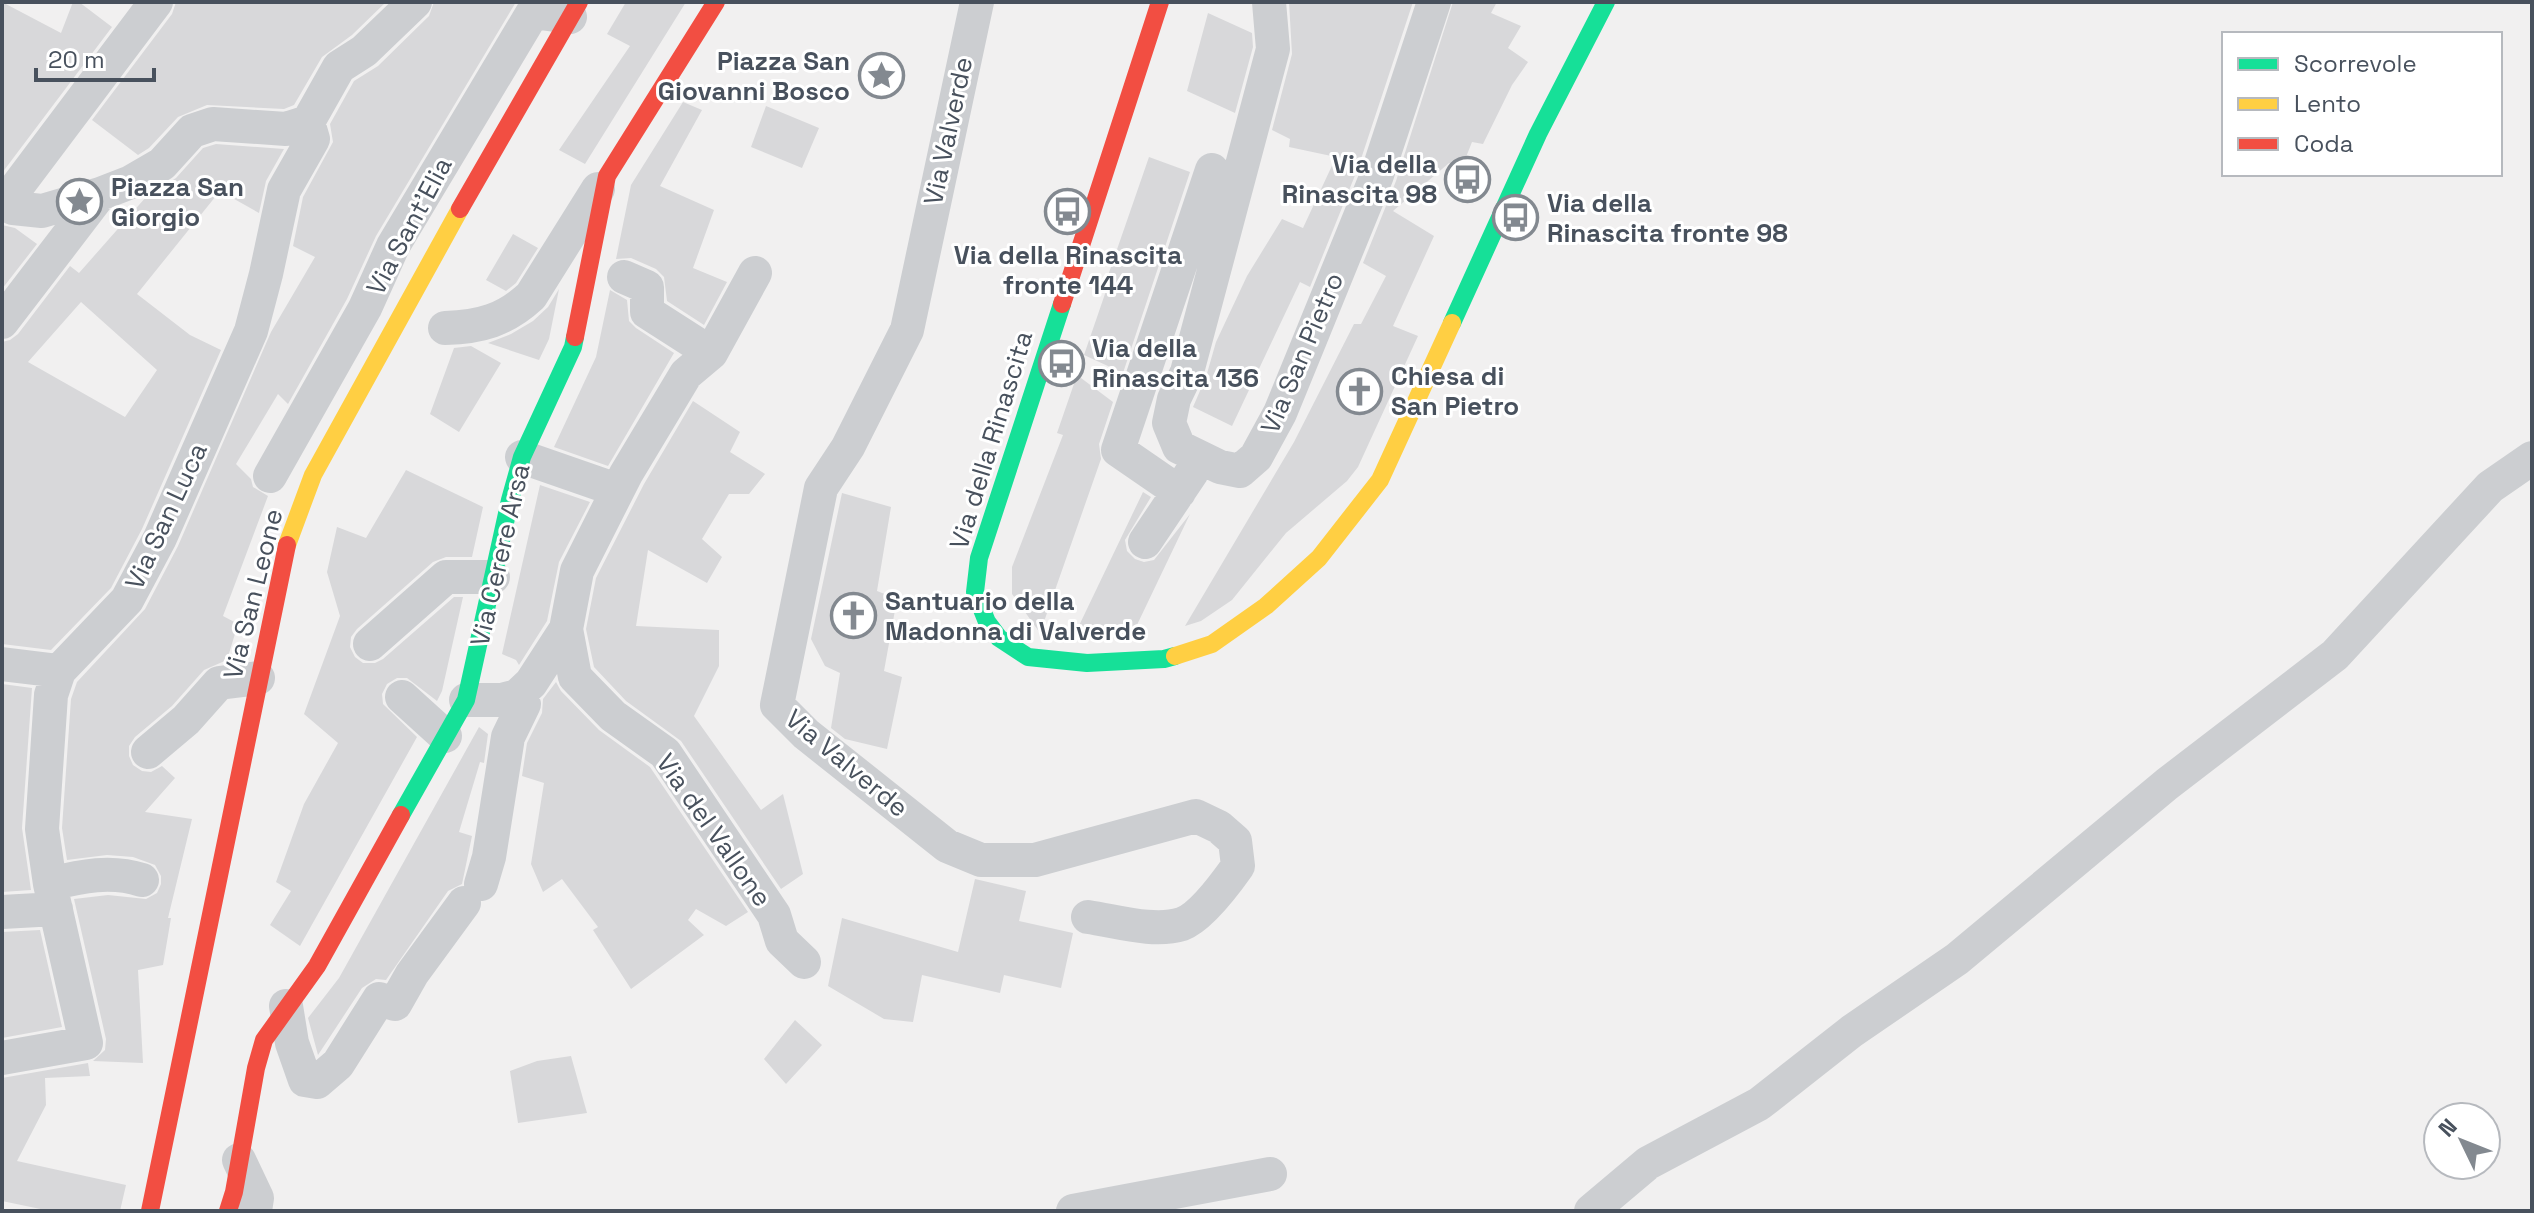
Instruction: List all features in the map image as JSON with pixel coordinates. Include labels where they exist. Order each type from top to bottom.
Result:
[{"type":"street","points":[[156,2],[6,205],[42,211],[131,182],[162,164],[192,131],[213,124],[286,129],[308,122],[339,67],[364,51],[415,2]]},
{"type":"street","name":"Via Cerere Arsa","points":[[228,1211],[264,1040],[317,966],[466,700],[522,457],[606,269],[607,176],[716,2]]},
{"type":"street","name":"Via Valverde","points":[[977,2],[973,7],[907,330],[848,447],[821,488],[777,705],[806,734],[947,846],[981,860],[1035,860],[1196,816],[1219,827],[1235,841],[1238,866],[1193,918],[1181,924],[1155,926],[1088,917]]},
{"type":"street","name":"Via della Rinascita","points":[[1160,2],[979,558],[975,592],[987,622],[999,638],[1028,657],[1087,663],[1164,659],[1212,644],[1266,606],[1319,558],[1380,480],[1538,134],[1606,2]]},
{"type":"street","name":"Via San Pietro","points":[[1269,2],[1273,49],[1187,372],[1174,399],[1169,423],[1179,447],[1220,467],[1240,471],[1256,457],[1280,413],[1377,175],[1434,2]]},
{"type":"street","name":"Via Sant'Elia","points":[[270,476],[365,308],[393,246],[533,12],[574,10]]},
{"type":"street","name":"Via San Leone","points":[[150,1211],[289,537],[313,475],[516,108],[574,10]]},
{"type":"street","name":"Via San Luca","points":[[59,671],[127,600],[160,538],[251,331],[284,190],[313,139],[308,122]]},
{"type":"street","points":[[1179,492],[1118,450],[1212,170]]},
{"type":"street","points":[[445,328],[470,328],[491,323],[517,309],[531,296],[607,176]]},
{"type":"street","points":[[2,322],[100,194]]},
{"type":"street","points":[[606,269],[647,287],[647,312],[711,353]]},
{"type":"street","name":"Via del Vallone","points":[[755,273],[711,353],[686,374],[617,490],[577,571],[566,629],[575,677],[613,716],[665,753],[774,915],[782,941],[804,962]]},
{"type":"street","points":[[522,457],[617,490]]},
{"type":"street","points":[[1591,1211],[1648,1163],[1759,1104],[1852,1031],[1957,959],[2167,784],[2335,655],[2490,487],[2532,458]]},
{"type":"street","points":[[1145,542],[1201,459]]},
{"type":"street","points":[[370,644],[446,577],[493,577]]},
{"type":"street","name":"Via del Vallone","points":[[517,696],[531,683],[566,629]]},
{"type":"street","points":[[2,664],[59,671],[51,695],[42,829],[53,897],[86,1043],[2,1058]]},
{"type":"street","points":[[148,752],[186,720],[219,683],[258,678]]},
{"type":"street","points":[[286,1006],[292,1043],[305,1080],[317,1082],[338,1064],[379,999],[395,1004],[412,974],[472,894],[489,857],[508,737],[524,704],[517,696],[502,700],[466,700]]},
{"type":"street","points":[[402,697],[445,736]]},
{"type":"street","points":[[2,912],[53,897],[87,875],[124,874],[142,880]]},
{"type":"street","points":[[239,1160],[257,1198],[255,1211]]},
{"type":"street","points":[[1073,1211],[1270,1174]]},
{"type":"building","points":[[2,2],[61,33],[73,2],[79,2],[112,27],[2,173]]},
{"type":"building","points":[[176,2],[386,2],[352,35],[322,57],[294,105],[284,109],[207,105],[178,117],[149,148],[138,155],[92,120],[172,14]]},
{"type":"building","points":[[434,2],[516,2],[376,236],[347,299],[288,404],[278,394],[236,464],[251,479],[253,487],[268,496],[223,616],[238,624],[227,660],[204,670],[172,706],[135,737],[129,746],[133,765],[151,772],[162,766],[175,778],[145,812],[192,819],[168,918],[171,918],[163,965],[138,970],[143,1063],[93,1061],[105,1050],[106,1039],[74,899],[108,895],[146,899],[157,893],[161,876],[155,865],[133,857],[107,855],[67,860],[62,828],[71,699],[77,682],[145,609],[178,546],[271,332],[315,257],[293,246],[303,197],[333,142],[330,124],[354,81],[378,66],[429,16]]},
{"type":"building","points":[[626,2],[686,2],[585,164],[559,150],[630,46],[607,34]]},
{"type":"building","points":[[1289,2],[1413,2],[1358,168],[1310,287],[1300,282],[1232,426],[1193,407],[1216,342],[1247,276],[1282,219],[1303,228],[1336,157],[1289,147],[1290,139],[1272,130],[1292,54]]},
{"type":"building","points":[[1453,2],[1497,2],[1491,13],[1521,26],[1508,48],[1528,62],[1512,85],[1483,144],[1472,142],[1460,172],[1449,163],[1393,211],[1434,236],[1393,326],[1418,336],[1358,467],[1347,481],[1286,533],[1232,600],[1201,621],[1185,626],[1294,442],[1354,324],[1361,324],[1386,276],[1363,263],[1396,181]]},
{"type":"building","points":[[1208,13],[1252,33],[1253,47],[1235,113],[1187,91]]},
{"type":"building","points":[[683,102],[702,110],[660,186],[714,210],[693,268],[727,282],[704,325],[667,301],[664,277],[656,269],[631,258],[616,259],[631,185]]},
{"type":"building","points":[[766,106],[819,128],[802,168],[751,147]]},
{"type":"building","points":[[216,144],[284,149],[266,181],[259,213],[220,191],[137,294],[190,335],[221,350],[142,529],[111,588],[51,650],[2,644],[2,342],[18,334],[70,266],[79,273],[146,197],[176,178],[203,148]],"holes":[[[81,302],[157,370],[125,417],[28,362]]]},
{"type":"building","points":[[1149,157],[1190,172],[1123,373],[1084,355]]},
{"type":"building","points":[[2,225],[15,228],[37,244],[2,289]]},
{"type":"building","points":[[513,234],[538,248],[516,283],[506,291],[486,280]]},
{"type":"building","points":[[559,289],[549,339],[539,360],[488,343],[533,321],[548,307]]},
{"type":"building","points":[[610,290],[627,300],[629,321],[636,328],[674,353],[608,466],[554,447],[596,357]]},
{"type":"building","points":[[471,346],[501,363],[459,432],[430,414],[454,348]]},
{"type":"building","points":[[1077,375],[1113,402],[1099,444],[1101,459],[1040,633],[1012,594],[1012,567],[1063,435],[1057,433]]},
{"type":"building","points":[[693,401],[740,432],[730,452],[765,474],[749,494],[729,494],[702,539],[722,557],[707,583],[648,550],[636,626],[719,630],[719,666],[694,716],[761,810],[783,794],[803,874],[781,889],[681,741],[626,701],[594,667],[586,629],[596,578],[644,484]]},
{"type":"building","points":[[406,470],[483,507],[472,557],[446,557],[433,562],[351,637],[350,647],[355,657],[363,663],[375,663],[454,597],[463,597],[442,691],[437,701],[407,678],[397,678],[387,684],[382,694],[383,704],[417,737],[300,946],[270,925],[291,891],[276,882],[304,804],[338,743],[304,714],[340,616],[327,572],[337,527],[366,538]]},
{"type":"building","points":[[540,485],[590,502],[559,562],[547,621],[519,665],[516,660],[502,654]]},
{"type":"building","points":[[1143,492],[1151,497],[1125,540],[1127,551],[1135,559],[1144,562],[1154,560],[1190,514],[1136,627],[1075,634]]},
{"type":"building","name":"Santuario della Madonna di Valverde","points":[[842,493],[891,507],[877,591],[897,599],[884,671],[902,677],[887,749],[845,739],[831,728],[840,673],[825,666],[811,639]]},
{"type":"building","points":[[556,682],[599,730],[650,767],[748,912],[726,926],[696,909],[688,920],[704,935],[631,989],[593,930],[598,927],[562,879],[543,892],[531,864],[544,783],[522,776],[527,743],[542,713],[543,699]]},
{"type":"building","points":[[2,684],[32,688],[22,828],[31,890],[2,892]]},
{"type":"building","points":[[479,727],[488,734],[484,763],[480,762],[459,832],[472,836],[462,884],[448,891],[386,980],[376,979],[362,988],[318,1055],[308,1018],[339,978]]},
{"type":"building","points":[[975,879],[1026,891],[1019,921],[1073,933],[1061,988],[1004,975],[1000,993],[922,975],[913,1022],[884,1019],[828,986],[842,918],[958,952]]},
{"type":"building","points":[[40,930],[62,1027],[2,1038],[2,932]]},
{"type":"building","points":[[795,1020],[822,1045],[786,1084],[764,1059]]},
{"type":"building","points":[[571,1056],[587,1113],[518,1123],[510,1071],[537,1061]]},
{"type":"building","points":[[88,1063],[90,1076],[45,1078],[46,1105],[17,1161],[126,1185],[120,1211],[50,1211],[2,1201],[2,1078]]},
{"type":"traffic: fast","points":[[1452,323],[1538,134],[1606,2]]},
{"type":"traffic: fast","points":[[1062,304],[979,558],[975,592],[987,622],[999,638],[1028,657],[1087,663],[1175,656]]},
{"type":"traffic: fast","points":[[401,815],[466,700],[522,457],[575,337]]},
{"type":"traffic: slow","points":[[287,545],[313,475],[460,209]]},
{"type":"traffic: slow","points":[[1175,656],[1212,644],[1266,606],[1319,558],[1380,480],[1452,323]]},
{"type":"traffic: jam","points":[[460,209],[579,2]]},
{"type":"traffic: jam","points":[[575,337],[607,176],[716,2]]},
{"type":"traffic: jam","points":[[1062,304],[1160,2]]},
{"type":"traffic: jam","points":[[150,1211],[287,545]]},
{"type":"traffic: jam","points":[[228,1211],[264,1040],[317,966],[401,815]]},
{"type":"place","name":"Piazza San Giovanni Bosco","points":[[881,76]]},
{"type":"place","name":"Via della Rinascita 98","points":[[1468,179]]},
{"type":"place","name":"Piazza San Giorgio","points":[[80,202]]},
{"type":"place","name":"Via della Rinascita fronte 144","points":[[1068,212]]},
{"type":"place","name":"Via della Rinascita fronte 98","points":[[1516,218]]},
{"type":"place","name":"Via della Rinascita 136","points":[[1061,363]]},
{"type":"place","name":"Chiesa di San Pietro","points":[[1360,391]]},
{"type":"place","name":"Santuario della Madonna di Valverde","points":[[854,616]]}]
